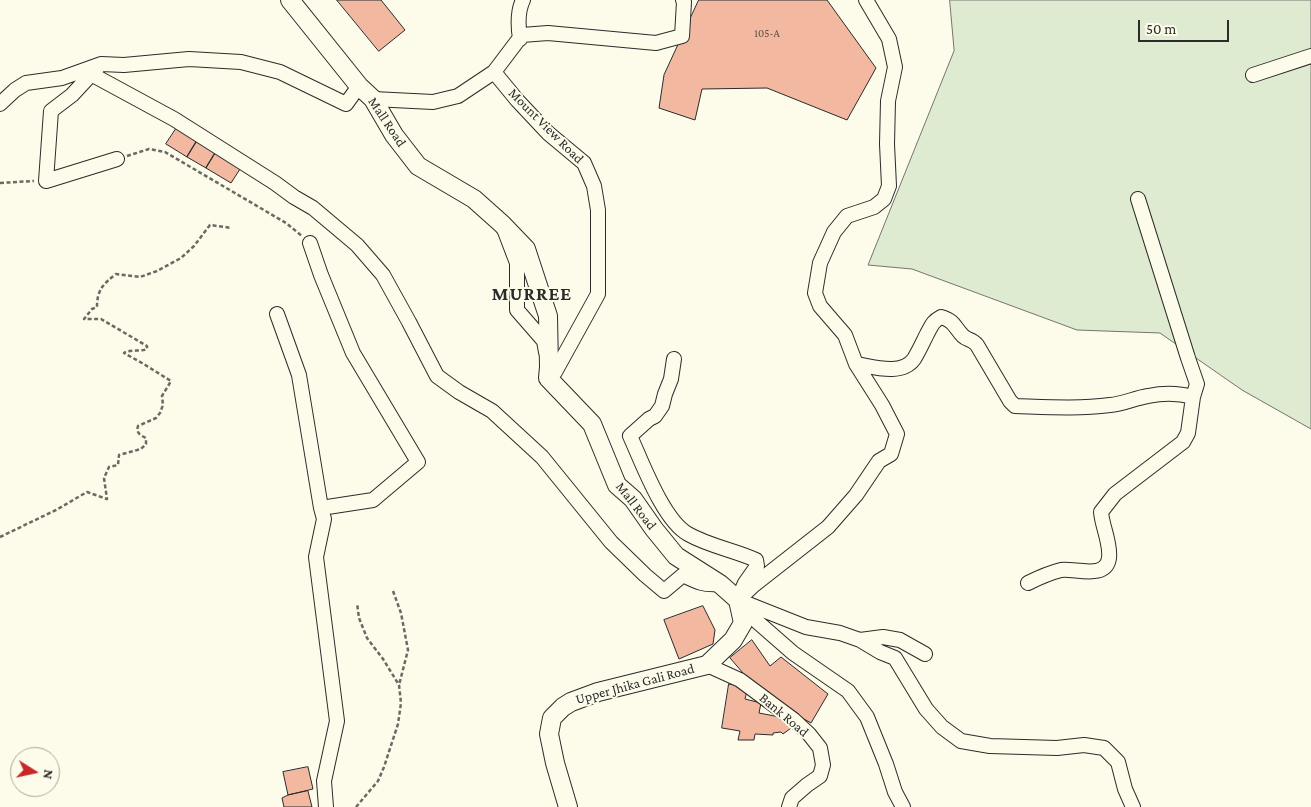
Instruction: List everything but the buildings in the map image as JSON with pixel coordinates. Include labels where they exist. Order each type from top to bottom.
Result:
[{"type":"main road","name":"Mall Road","points":[[290,0],[359,86],[373,100],[394,135],[418,166],[474,199],[526,249],[548,316],[549,372],[592,424],[617,485],[633,499],[676,556],[720,584],[738,600]]},
{"type":"main road","name":"Upper Jhika Gali Road","points":[[568,807],[555,763],[550,734],[552,718],[571,702],[598,692],[707,665],[733,640],[742,622],[738,600]]},
{"type":"street","points":[[520,39],[518,24],[522,0]]},
{"type":"street","points":[[373,100],[433,102],[458,96],[494,72],[522,35],[548,33],[656,43],[682,36],[683,0]]},
{"type":"street","points":[[738,600],[754,585],[828,527],[856,494],[879,461],[891,454],[897,434],[882,405],[856,364],[845,335],[820,306],[815,293],[820,263],[834,232],[847,216],[874,207],[884,199],[889,186],[887,144],[888,101],[895,67],[889,39],[866,0]]},
{"type":"street","points":[[1253,75],[1311,56]]},
{"type":"street","points":[[0,104],[26,83],[62,78],[101,64],[189,59],[241,62],[280,72],[346,104],[359,86]]},
{"type":"street","points":[[101,64],[72,95],[51,111],[46,181],[117,159]]},
{"type":"street","name":"Mount View Road","points":[[494,72],[548,133],[584,163],[594,186],[598,218],[598,294],[555,372],[549,372]]},
{"type":"street","points":[[91,74],[174,119],[275,183],[313,208],[357,245],[383,275],[437,376],[492,412],[542,457],[611,542],[664,591],[683,575],[701,584],[720,584]]},
{"type":"street","points":[[1028,583],[1041,576],[1062,570],[1099,571],[1106,566],[1109,560],[1109,551],[1100,512],[1115,494],[1183,442],[1188,433],[1197,384],[1138,200]]},
{"type":"street","name":"Mall Road","points":[[502,224],[517,263],[517,310],[544,341],[549,372]]},
{"type":"street","points":[[310,243],[321,275],[354,353],[418,462],[373,500],[321,508]]},
{"type":"street","points":[[277,314],[299,375],[324,519],[316,557],[337,721],[324,781],[326,807]]},
{"type":"street","points":[[856,364],[886,368],[907,366],[914,359],[934,320],[941,317],[949,319],[965,338],[972,339],[978,344],[1010,401],[1015,406],[1064,408],[1112,405],[1149,396],[1174,394],[1184,394],[1193,398]]},
{"type":"street","points":[[674,359],[671,379],[662,406],[655,416],[630,436],[666,513],[675,523],[686,533],[756,560],[757,566],[745,583],[738,600]]},
{"type":"street","points":[[738,600],[806,627],[840,633],[860,640],[880,652],[896,658],[926,709],[942,727],[961,741],[990,746],[1057,748],[1084,745],[1104,748],[1118,762],[1125,789],[1133,807]]},
{"type":"street","points":[[738,600],[753,618],[780,642],[848,691],[866,717],[886,764],[895,792],[904,807]]},
{"type":"street","points":[[860,640],[883,637],[900,640],[925,654]]},
{"type":"street","name":"Bank Road","points":[[707,665],[740,680],[794,720],[820,748],[823,765],[820,776],[792,798],[790,807]]},
{"type":"path","points":[[117,159],[149,149],[166,152],[286,223],[310,243]]},
{"type":"path","points":[[0,183],[46,181]]},
{"type":"path","points":[[0,537],[56,510],[87,492],[107,499],[104,478],[109,467],[118,464],[118,455],[141,449],[146,444],[146,438],[139,434],[137,430],[138,426],[156,418],[160,413],[163,405],[162,396],[171,382],[124,354],[128,351],[143,351],[147,349],[147,346],[101,319],[84,319],[92,309],[98,307],[97,298],[104,283],[116,274],[140,277],[157,271],[181,258],[194,246],[210,225],[232,228]]},
{"type":"path","points":[[392,591],[402,612],[408,650],[398,685]]},
{"type":"path","points":[[356,807],[378,781],[398,724],[401,703],[398,685],[383,659],[367,638],[359,618],[357,603]]},
{"type":"green space","points":[[950,0],[1311,0],[1311,429],[1242,390],[1160,333],[1077,330],[912,269],[868,265],[954,51]]},
{"type":"district","name":"MURREE","points":[[532,294]]}]
